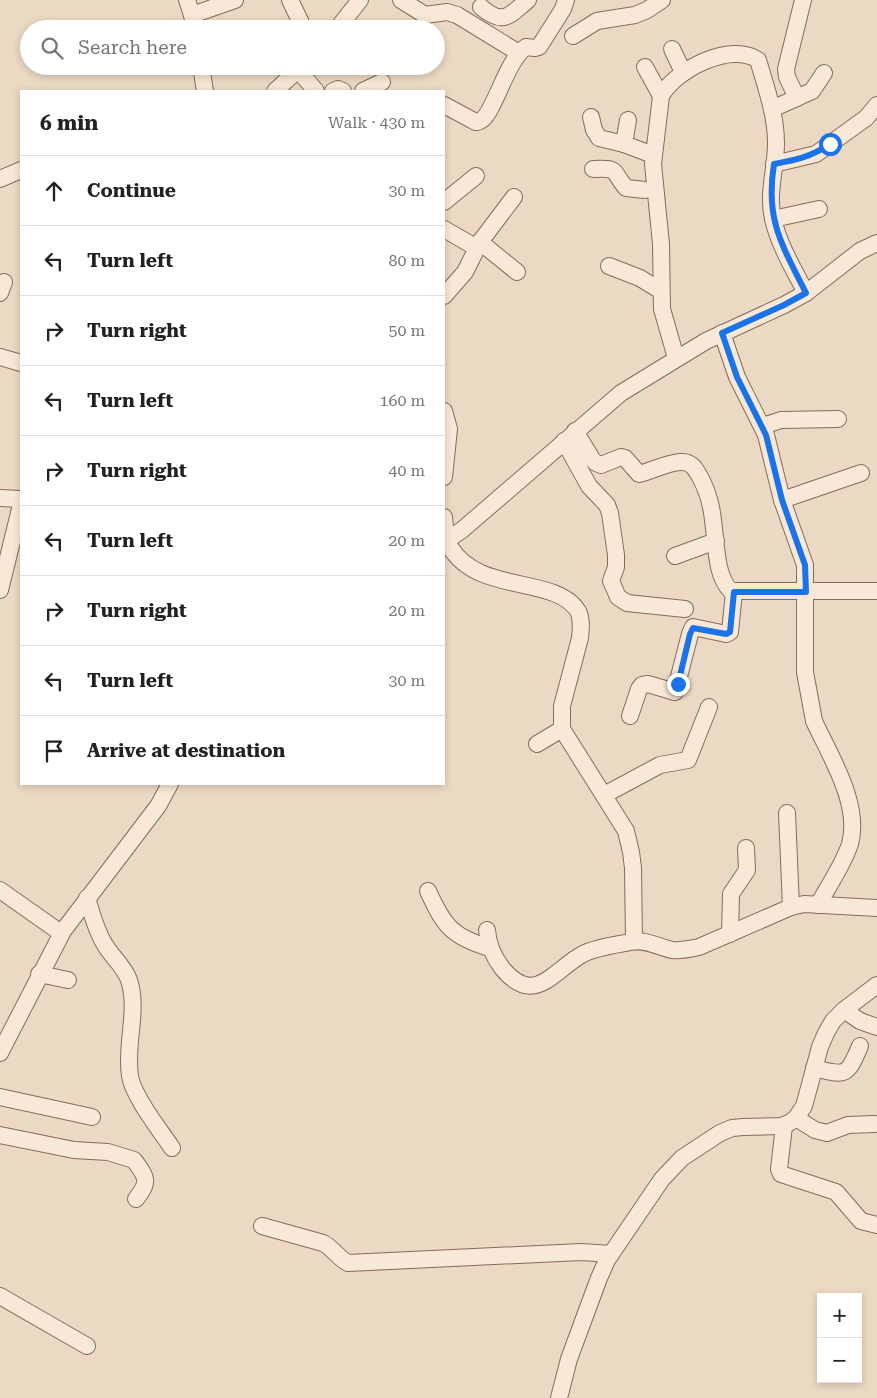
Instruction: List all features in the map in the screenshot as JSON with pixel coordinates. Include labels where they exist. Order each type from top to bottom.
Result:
[{"type":"street","points":[[191,15],[235,0]]},
{"type":"street","points":[[290,0],[300,20]]},
{"type":"street","points":[[302,20],[307,0]]},
{"type":"street","points":[[344,20],[360,0]]},
{"type":"street","points":[[401,0],[425,15],[451,6],[457,15],[519,53]]},
{"type":"street","points":[[481,7],[492,16],[505,17],[528,0]]},
{"type":"street","points":[[445,105],[476,122],[481,120],[491,106],[503,78],[519,53],[526,47],[535,48],[539,46],[563,9],[566,0]]},
{"type":"street","points":[[573,36],[597,21],[635,15],[662,0]]},
{"type":"street","points":[[797,98],[787,77],[786,69],[803,0]]},
{"type":"street","points":[[672,49],[683,72]]},
{"type":"street","points":[[676,358],[662,309],[661,244],[651,190],[653,155],[658,130],[661,96],[664,90],[683,72],[724,55],[751,55],[758,60],[772,109],[776,140],[771,198],[773,219],[779,239],[806,293]]},
{"type":"street","points":[[645,67],[661,96]]},
{"type":"street","points":[[772,109],[812,91],[824,73]]},
{"type":"street","points":[[202,75],[205,90]]},
{"type":"street","points":[[276,90],[292,75]]},
{"type":"street","points":[[305,75],[315,90]]},
{"type":"street","points":[[365,90],[382,82]]},
{"type":"street","points":[[774,164],[816,154],[866,118],[877,105]]},
{"type":"street","points":[[591,117],[594,130],[599,138],[624,144],[653,155]]},
{"type":"street","points":[[624,144],[628,120]]},
{"type":"street","points":[[593,169],[611,169],[618,175],[626,188],[651,190]]},
{"type":"street","points":[[0,179],[20,170]]},
{"type":"street","points":[[445,201],[476,176]]},
{"type":"street","points":[[445,295],[465,272],[479,245],[514,197]]},
{"type":"street","points":[[773,219],[819,209]]},
{"type":"street","points":[[445,229],[479,245],[518,272]]},
{"type":"street","points":[[447,549],[462,530],[621,393],[676,358],[722,333],[806,293],[854,255],[877,243]]},
{"type":"street","points":[[609,266],[640,278],[661,291]]},
{"type":"street","points":[[722,333],[737,377],[763,426],[782,500],[805,565],[805,672],[811,711],[846,792],[852,828],[850,844],[818,905]]},
{"type":"street","points":[[0,358],[20,363]]},
{"type":"street","points":[[445,415],[449,429],[445,467]]},
{"type":"street","points":[[763,426],[781,420],[838,419]]},
{"type":"street","points":[[570,436],[596,463],[601,465],[621,457],[625,458],[639,474],[678,462],[694,466],[706,488],[712,509],[719,567],[729,590],[734,592],[877,591]]},
{"type":"street","points":[[570,436],[589,486],[608,505],[616,555],[616,568],[611,581],[618,597],[627,602],[685,609]]},
{"type":"street","points":[[782,500],[861,473]]},
{"type":"street","points":[[0,498],[20,499]]},
{"type":"street","points":[[0,590],[14,563],[20,513]]},
{"type":"street","points":[[445,528],[447,549],[472,569],[483,575],[556,594],[570,602],[579,613],[580,638],[562,706],[562,729],[622,822],[628,837],[632,852],[634,941]]},
{"type":"street","points":[[675,556],[716,541]]},
{"type":"street","points":[[630,716],[642,685],[648,684],[675,692],[693,628],[726,634],[730,632],[734,592]]},
{"type":"street","points":[[604,795],[660,765],[688,760],[709,707]]},
{"type":"street","points":[[537,744],[562,729]]},
{"type":"street","points":[[0,1053],[61,933],[158,806],[169,785]]},
{"type":"street","points":[[788,813],[791,907]]},
{"type":"street","points":[[730,934],[731,894],[747,870],[746,848]]},
{"type":"street","points":[[0,890],[61,933]]},
{"type":"street","points":[[428,891],[438,914],[447,925],[472,943],[490,948]]},
{"type":"street","points":[[87,898],[105,945],[128,977],[131,989],[133,1004],[129,1047],[130,1076],[135,1092],[172,1148]]},
{"type":"street","points":[[488,930],[488,944],[498,963],[510,978],[519,984],[530,986],[554,976],[580,955],[590,950],[634,941],[671,950],[685,951],[699,947],[791,907],[804,904],[877,908]]},
{"type":"street","points":[[39,974],[68,980]]},
{"type":"street","points":[[877,985],[844,1010],[833,1021],[826,1033],[820,1047],[804,1106],[790,1122],[778,1169],[781,1174],[836,1192],[861,1221],[877,1226]]},
{"type":"street","points":[[844,1010],[860,1021],[877,1027]]},
{"type":"street","points":[[814,1068],[842,1074],[852,1064],[860,1046]]},
{"type":"street","points":[[0,1097],[92,1117]]},
{"type":"street","points":[[559,1398],[569,1359],[598,1278],[609,1257],[662,1179],[682,1158],[720,1133],[732,1128],[771,1128],[790,1122],[827,1133],[848,1125],[875,1124]]},
{"type":"street","points":[[0,1135],[74,1150],[108,1152],[134,1160],[145,1179],[145,1186],[136,1199]]},
{"type":"street","points":[[262,1226],[323,1243],[330,1247],[340,1259],[348,1263],[581,1252],[609,1257]]},
{"type":"street","points":[[0,1296],[87,1346]]},
{"type":"route","points":[[678,684],[693,628],[697,627],[726,634],[730,632],[734,592],[806,592],[805,565],[782,500],[766,435],[737,377],[722,333],[806,293],[779,239],[773,219],[771,198],[774,164],[816,154],[830,144]]}]
